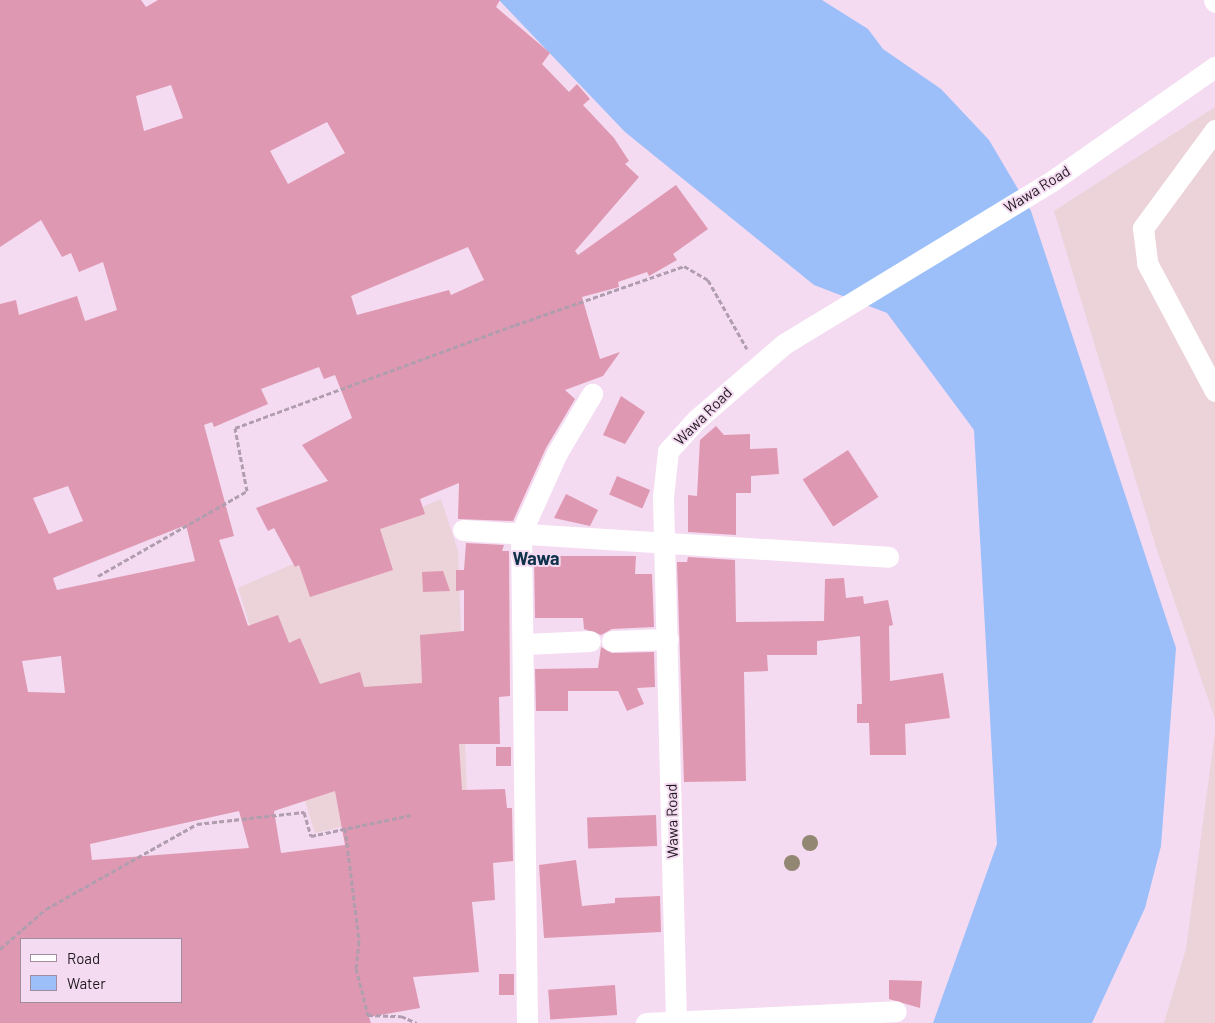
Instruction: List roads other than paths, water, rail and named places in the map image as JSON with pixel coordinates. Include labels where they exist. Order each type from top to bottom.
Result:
[{"type":"street","name":"Wawa Road","points":[[676,1022],[666,541],[663,497],[668,451],[756,365],[784,344],[1052,182],[1215,67]]},
{"type":"street","points":[[1215,130],[1143,228],[1147,263],[1215,391]]},
{"type":"street","points":[[527,1023],[525,644],[521,533],[557,453],[592,394]]},
{"type":"street","points":[[463,530],[666,541],[888,557]]},
{"type":"street","points":[[612,641],[668,639]]},
{"type":"street","points":[[525,644],[590,641]]},
{"type":"street","points":[[646,1023],[703,1022],[896,1011]]},
{"type":"water","points":[[499,0],[822,0],[868,29],[883,49],[941,89],[989,140],[1031,211],[1176,648],[1161,846],[1145,908],[1092,1023],[933,1023],[997,844],[974,430],[887,313],[814,285],[625,132]]},
{"type":"district","name":"Wawa","points":[[536,558]]}]
